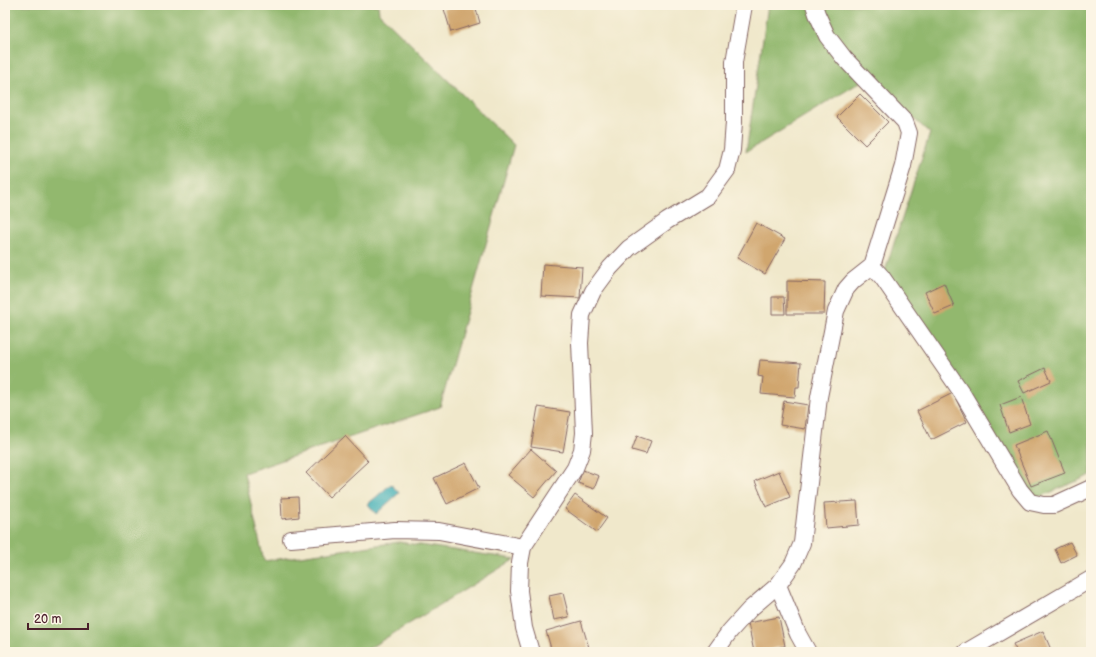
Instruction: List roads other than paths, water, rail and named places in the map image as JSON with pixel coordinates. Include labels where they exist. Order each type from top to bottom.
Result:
[{"type":"street","points":[[531,652],[524,628],[518,591],[520,563],[523,547],[575,468],[582,450],[584,433],[580,343],[582,315],[593,290],[610,268],[629,248],[667,221],[708,196],[727,170],[732,150],[734,122],[734,62],[744,5]]},
{"type":"street","points":[[715,652],[730,631],[750,609],[778,585],[793,564],[802,543],[819,397],[836,311],[846,290],[872,266],[903,166],[909,133],[905,122],[844,58],[827,36],[814,5]]},
{"type":"street","points":[[872,266],[882,277],[962,393],[1020,490],[1030,502],[1044,505],[1054,505],[1091,488]]},
{"type":"street","points":[[291,539],[395,530],[439,531],[523,547]]},
{"type":"street","points":[[966,652],[1091,579]]},
{"type":"street","points":[[778,585],[798,634],[808,652]]},
{"type":"water","points":[[391,484],[399,493],[376,514],[368,504]]}]
